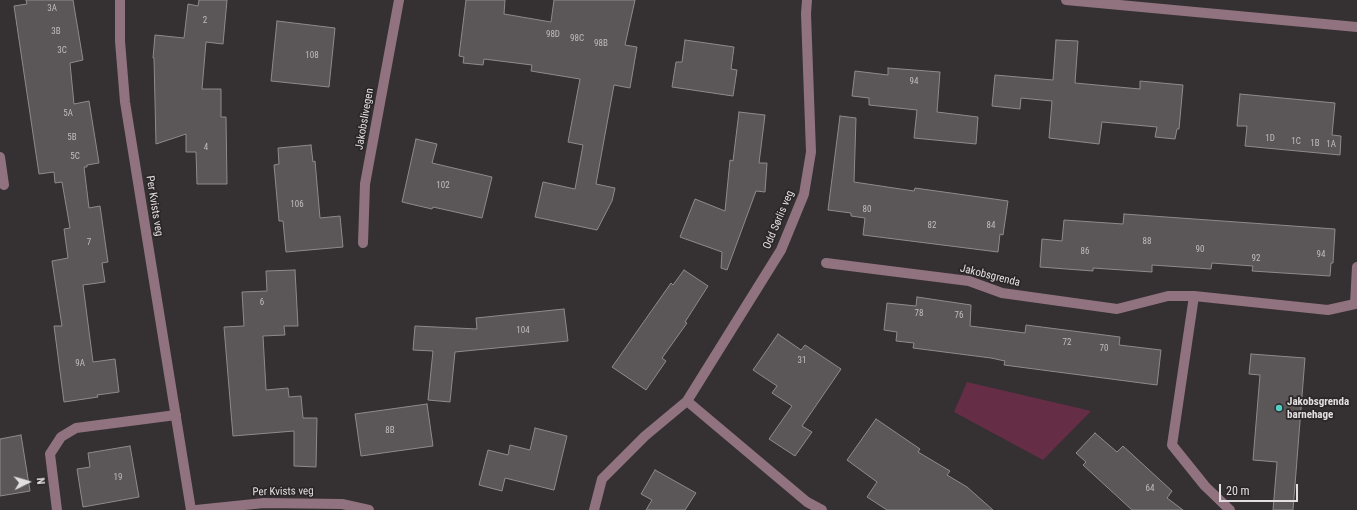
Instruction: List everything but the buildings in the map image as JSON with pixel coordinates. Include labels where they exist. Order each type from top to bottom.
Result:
[{"type":"street","name":"Per Kvists veg","points":[[120,0],[120,41],[125,102],[191,510]]},
{"type":"street","name":"Jakobslivegen","points":[[364,243],[365,184],[398,0]]},
{"type":"street","name":"Odd Sørlis veg","points":[[594,510],[602,479],[645,436],[687,401],[781,250],[804,194],[810,152],[806,14],[807,0]]},
{"type":"street","points":[[1066,0],[1357,27]]},
{"type":"street","points":[[0,158],[4,186]]},
{"type":"street","name":"Jakobsgrenda","points":[[826,263],[969,281],[1002,293],[1117,309],[1168,296],[1194,296],[1328,310],[1356,305],[1357,267]]},
{"type":"street","points":[[1194,296],[1172,445],[1205,486],[1230,510]]},
{"type":"street","points":[[687,401],[807,502],[822,510]]},
{"type":"street","points":[[57,510],[50,454],[61,437],[76,428],[176,415]]},
{"type":"street","name":"Per Kvists veg","points":[[196,510],[264,503],[342,504],[369,510]]},
{"type":"shaded area","points":[[967,382],[1091,411],[1043,460],[954,412]]},
{"type":"place","name":"Jakobsgrenda barnehage","points":[[1279,408]]}]
